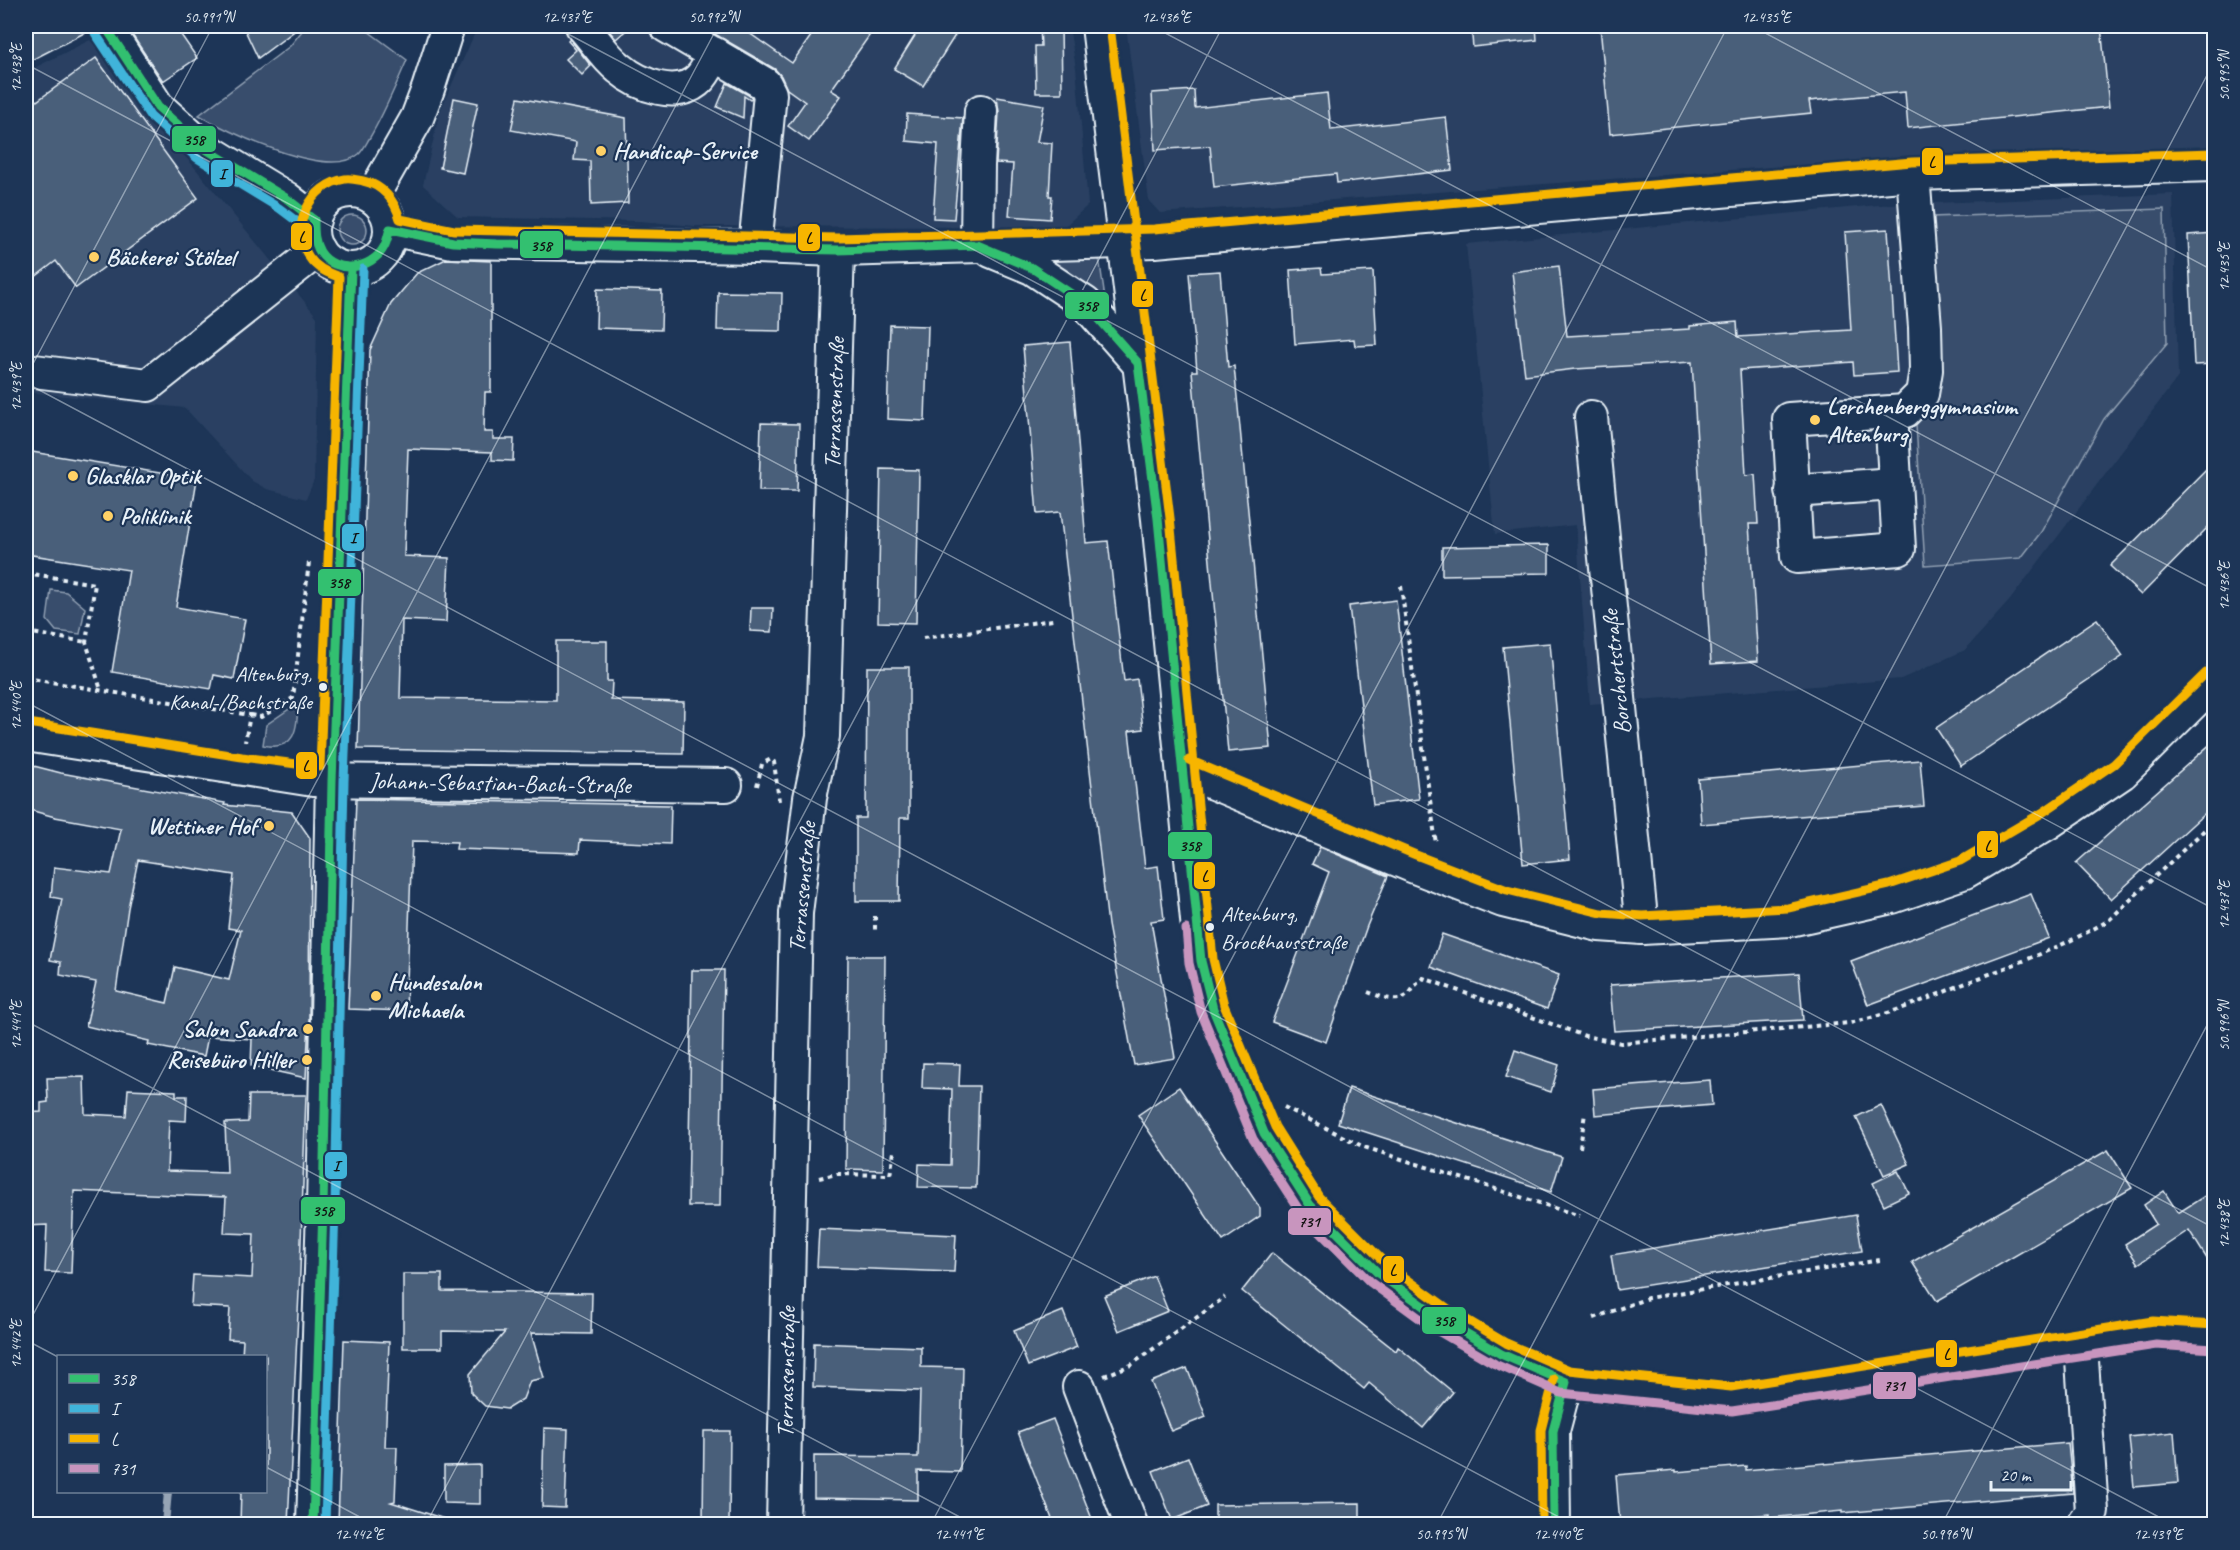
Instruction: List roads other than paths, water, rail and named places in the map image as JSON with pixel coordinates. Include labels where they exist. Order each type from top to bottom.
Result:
[{"type":"street","points":[[105,26],[158,107],[204,148],[286,198],[314,220]]},
{"type":"street","points":[[372,197],[417,118],[448,26]]},
{"type":"street","points":[[582,26],[618,68],[640,81],[663,90],[685,88],[700,79],[715,54]]},
{"type":"street","points":[[666,26],[765,84],[770,94],[755,247]]},
{"type":"street","points":[[1098,26],[1158,519],[1201,961],[1214,1009],[1253,1106],[1270,1142],[1310,1205],[1378,1273],[1440,1318],[1501,1354],[1566,1382],[1731,1399],[2155,1333],[2214,1337]]},
{"type":"street","points":[[977,245],[981,111]]},
{"type":"street","points":[[390,229],[453,242],[838,250],[1155,241],[1913,174],[2214,165]]},
{"type":"street","points":[[1891,412],[1899,549],[1797,557],[1789,419],[1905,411],[1922,394],[1926,370],[1913,174]]},
{"type":"street","points":[[349,191],[361,192],[372,197],[385,211],[390,229],[388,242],[382,252],[374,261],[363,267],[338,266],[327,260],[318,250],[312,230],[318,208],[337,194],[349,191]]},
{"type":"street","points":[[977,245],[1032,268],[1085,303],[1138,363]]},
{"type":"street","points":[[26,370],[148,385],[318,250]]},
{"type":"street","name":"Terrassenstraße","points":[[783,1524],[796,913],[810,798],[823,736],[838,250]]},
{"type":"street","points":[[313,1524],[323,1208],[332,781],[351,268]]},
{"type":"street","name":"Borchertstraße","points":[[1591,417],[1642,928]]},
{"type":"street","points":[[1792,490],[1895,484]]},
{"type":"street","points":[[1184,771],[1503,901],[1599,926],[1642,928],[1790,920],[1892,897],[1965,872],[2048,823],[2122,773],[2214,682]]},
{"type":"street","name":"Johann-Sebastian-Bach-Straße","points":[[26,735],[240,769],[332,781],[726,785]]},
{"type":"street","points":[[2081,1345],[2092,1512],[2084,1524]]},
{"type":"street","points":[[1554,1524],[1553,1431],[1566,1382]]},
{"type":"street","points":[[1079,1387],[1131,1524]]},
{"type":"waterway","points":[[165,1524],[168,1493]]},
{"type":"place","name":"Handicap-Service","points":[[601,151]]},
{"type":"place","name":"Bäckerei Stölzel","points":[[94,257]]},
{"type":"place","name":"Lerchenberggymnasium Altenburg","points":[[1815,420]]},
{"type":"place","name":"Glasklar Optik","points":[[73,476]]},
{"type":"place","name":"Poliklinik","points":[[108,516]]},
{"type":"place","name":"Altenburg, Kanal-/Bachstraße","points":[[323,687]]},
{"type":"place","name":"Wettiner Hof","points":[[269,826]]},
{"type":"place","name":"Altenburg, Brockhausstraße","points":[[1210,927]]},
{"type":"place","name":"Hundesalon Michaela","points":[[376,996]]},
{"type":"place","name":"Salon Sandra","points":[[308,1029]]},
{"type":"place","name":"Reisebüro Hiller","points":[[307,1060]]}]
